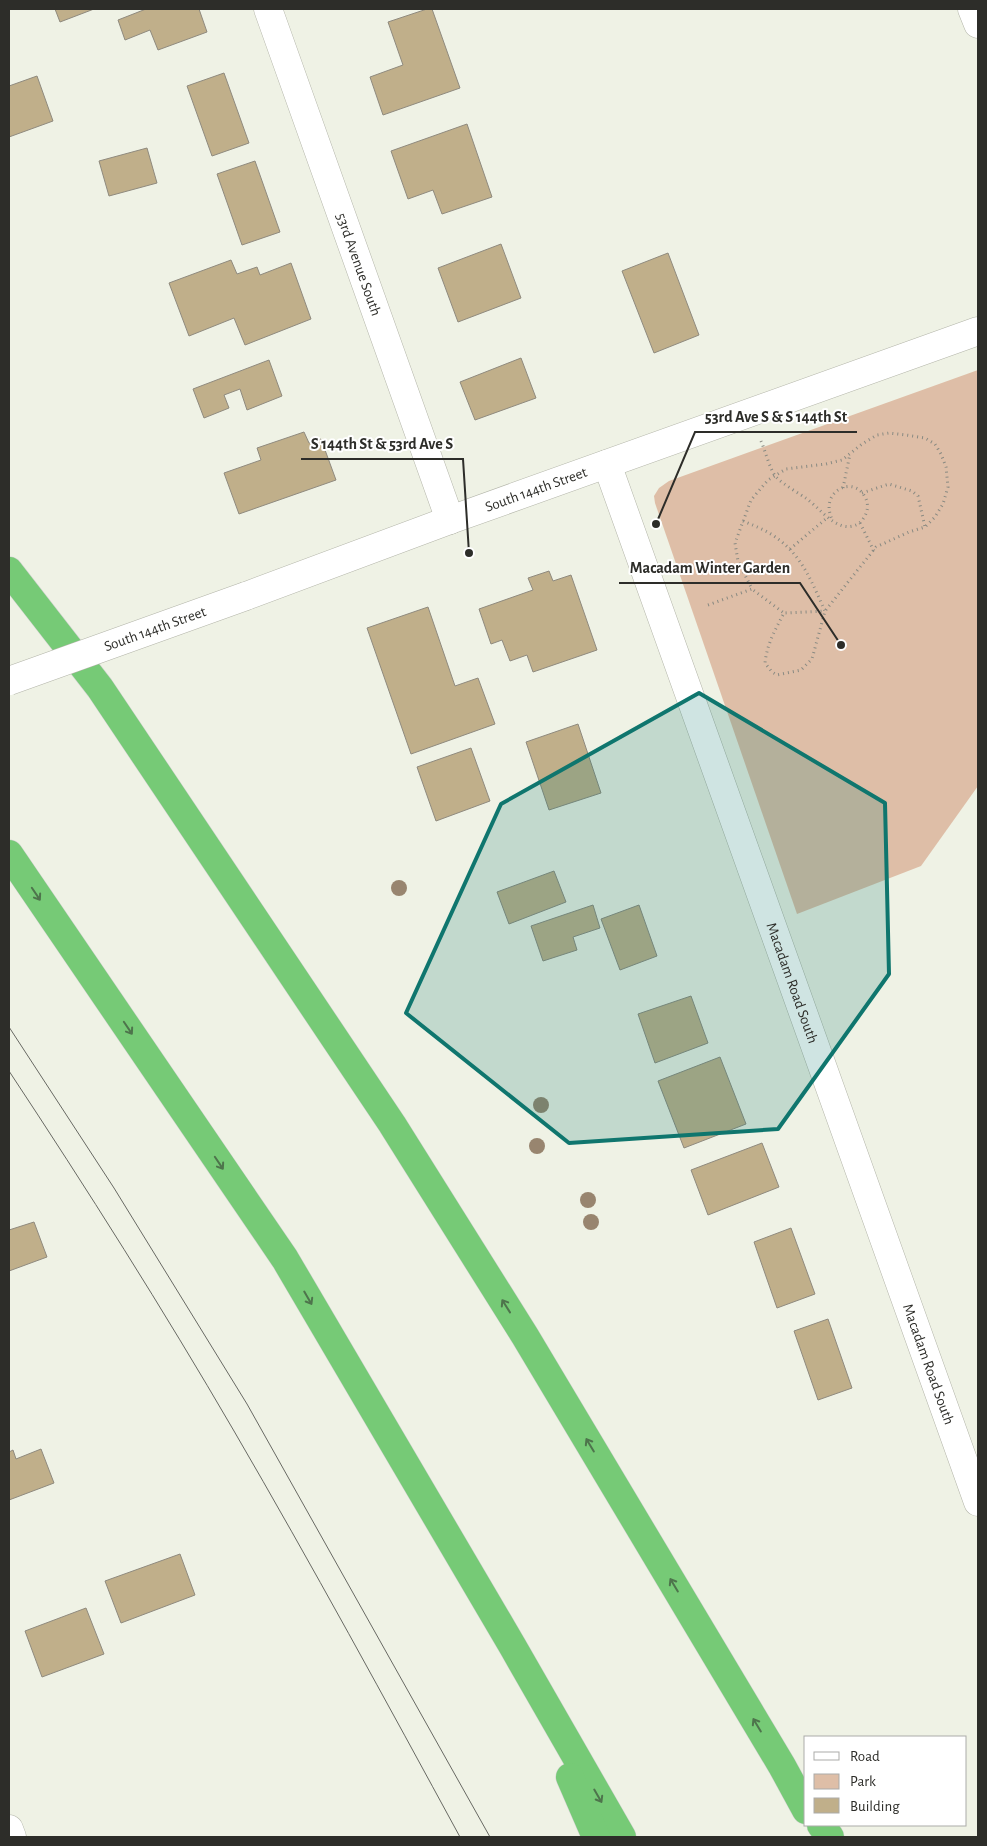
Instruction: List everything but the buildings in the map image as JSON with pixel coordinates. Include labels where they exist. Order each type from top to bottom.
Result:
[{"type":"highway","points":[[9,571],[100,688],[392,1124],[530,1345],[782,1766],[804,1806]]},
{"type":"highway","points":[[9,854],[285,1259],[513,1647],[622,1837]]},
{"type":"highway","points":[[513,1647],[596,1837]]},
{"type":"highway","points":[[782,1766],[804,1799]]},
{"type":"highway","points":[[815,1826],[821,1837]]},
{"type":"highway","points":[[822,1826],[830,1837]]},
{"type":"street","name":"53rd Avenue South","points":[[268,9],[450,520]]},
{"type":"street","points":[[972,9],[978,24]]},
{"type":"street","name":"South 144th Street","points":[[9,681],[450,520],[978,332]]},
{"type":"street","name":"Macadam Road South","points":[[607,464],[978,1502]]},
{"type":"street","points":[[9,1829],[12,1837]]},
{"type":"path","points":[[784,613],[766,650],[765,663],[777,675],[802,670],[812,659],[825,611],[876,547],[925,527],[935,517],[943,504],[948,486],[946,466],[942,454],[935,444],[925,438],[889,433],[877,435],[842,460],[786,469],[768,480],[751,500],[735,543],[738,561],[752,589],[784,613],[825,611]]},
{"type":"path","points":[[761,441],[775,476],[809,500],[830,518],[838,524],[845,527],[853,526],[865,517],[868,509],[867,502],[862,493],[858,489],[851,487],[836,491],[828,504],[830,518]]},
{"type":"path","points":[[843,488],[851,453]]},
{"type":"path","points":[[862,493],[889,484],[912,491],[918,496],[925,527]]},
{"type":"path","points":[[790,549],[830,518]]},
{"type":"path","points":[[743,521],[778,538],[795,553],[808,573],[825,611]]},
{"type":"path","points":[[860,522],[874,550]]},
{"type":"path","points":[[708,605],[752,589]]},
{"type":"highlighted area","points":[[699,693],[885,803],[889,974],[778,1129],[569,1143],[406,1013],[501,804]]},
{"type":"green space","points":[[978,370],[978,786],[921,866],[797,914],[654,496],[659,488],[669,481]]},
{"type":"tram line","points":[[9,1027],[114,1188],[247,1404],[490,1837]]},
{"type":"tram line","points":[[9,1071],[124,1250],[207,1385],[320,1582],[460,1837]]},
{"type":"place","name":"53rd Ave S & S 144th St","points":[[656,524]]},
{"type":"place","name":"S 144th St & 53rd Ave S","points":[[469,553]]},
{"type":"place","name":"Macadam Winter Garden","points":[[841,645]]}]
